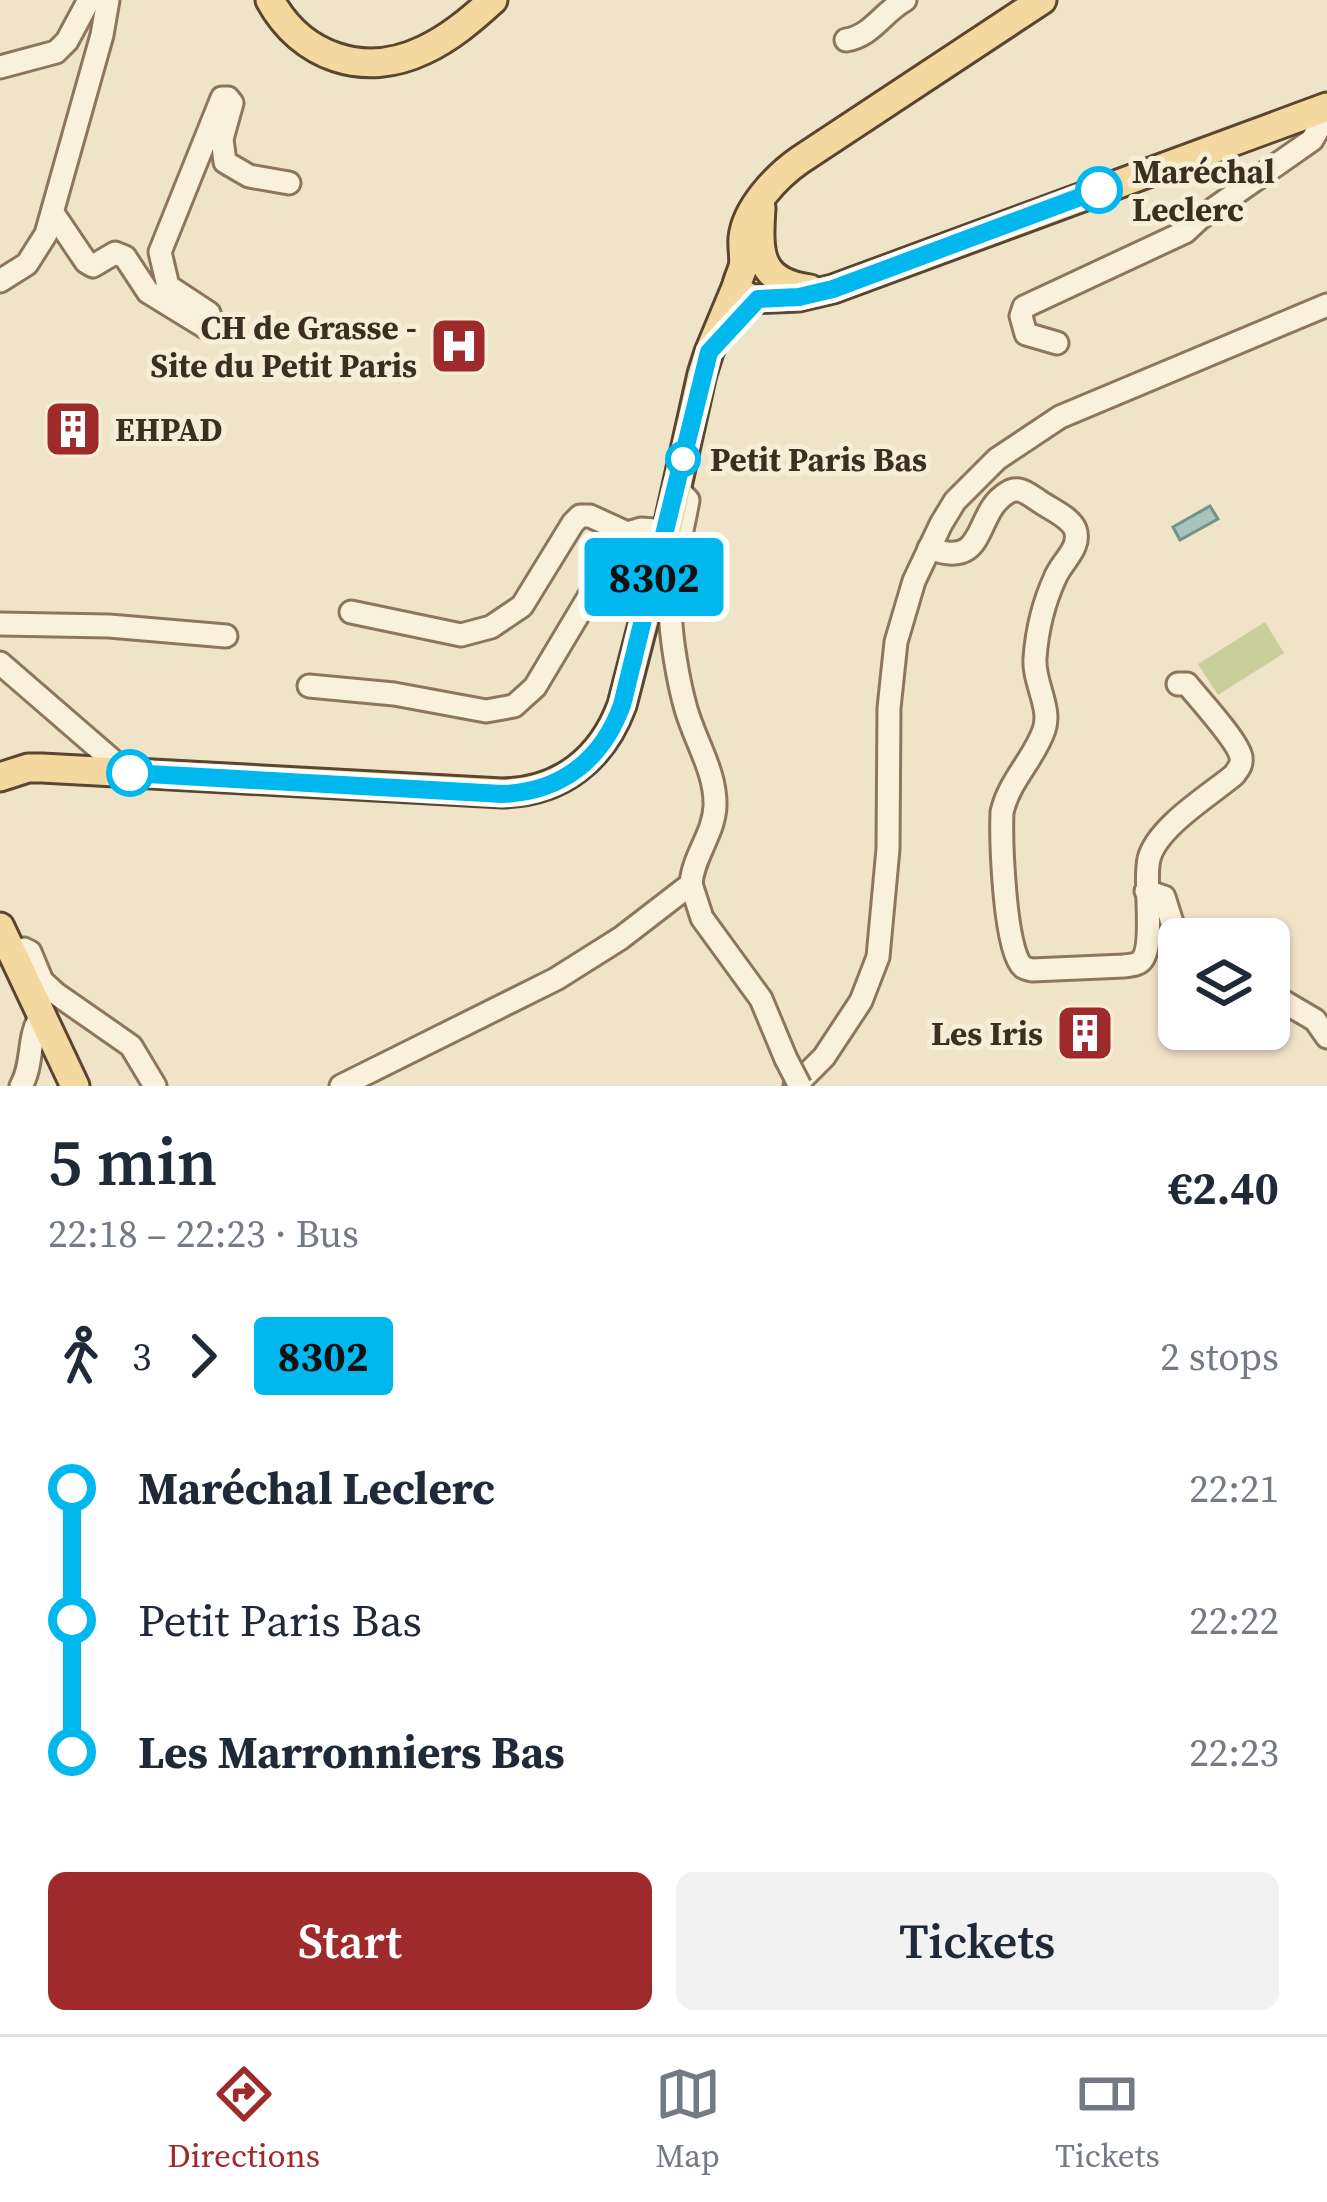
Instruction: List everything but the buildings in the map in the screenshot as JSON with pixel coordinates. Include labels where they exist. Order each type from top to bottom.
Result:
[{"type":"main road","points":[[270,0],[300,40],[324,54],[370,62],[420,52],[454,33],[493,0]]},
{"type":"main road","points":[[1,776],[42,767],[502,794],[539,789],[585,765],[614,728],[622,705],[709,352],[756,282],[762,198],[783,172],[1042,0]]},
{"type":"main road","points":[[756,282],[799,297],[833,289],[1322,109]]},
{"type":"main road","points":[[0,927],[75,1086]]},
{"type":"street","points":[[0,67],[56,52],[89,0]]},
{"type":"street","points":[[0,280],[27,264],[46,234],[108,0]]},
{"type":"street","points":[[846,40],[862,37],[905,0]]},
{"type":"street","points":[[52,213],[86,262],[93,266],[115,253],[125,257],[148,292],[205,327],[211,322],[209,313],[169,286],[160,252],[222,98],[232,103],[222,139],[225,162],[249,176],[289,183]]},
{"type":"street","points":[[1058,343],[1026,334],[1021,316],[1024,307],[1185,232],[1312,140],[1322,109]]},
{"type":"street","points":[[676,487],[688,500],[670,610],[686,710],[709,771],[715,807],[691,884],[702,918],[761,999],[797,1086],[824,1057],[861,1001],[878,957],[896,642],[928,548],[956,501],[997,459],[1049,424],[1327,305]]},
{"type":"street","points":[[928,548],[966,551],[996,502],[1011,490],[1021,489],[1071,523],[1077,534],[1041,616],[1035,659],[1046,720],[1043,734],[1005,797],[1002,812],[1006,903],[1016,956],[1023,967],[1138,964],[1144,958],[1153,845],[1241,764],[1240,754],[1223,729],[1187,684],[1178,684]]},
{"type":"street","points":[[351,612],[461,635],[491,627],[522,606],[580,516],[627,533],[667,531]]},
{"type":"street","points":[[309,686],[394,694],[486,711],[514,706],[535,687],[627,533]]},
{"type":"street","points":[[0,624],[109,626],[226,636]]},
{"type":"street","points":[[0,663],[121,772]]},
{"type":"street","points":[[341,1086],[556,979],[621,938],[691,884]]},
{"type":"street","points":[[1146,891],[1164,897],[1171,918]]},
{"type":"street","points":[[13,954],[31,952],[42,981],[131,1046],[155,1086]]},
{"type":"street","points":[[1290,1005],[1315,1020],[1327,1037]]},
{"type":"street","points":[[21,1086],[29,1073],[34,1028],[41,1016]]},
{"type":"green space","points":[[1265,622],[1284,653],[1218,695],[1198,664]]},
{"type":"water","points":[[1210,506],[1218,519],[1180,540],[1173,527]]},
{"type":"bus line","name":"8302","points":[[130,773],[502,794],[539,789],[572,773],[605,741],[622,705],[709,352],[758,299],[833,289],[1099,190]]},
{"type":"place","name":"Maréchal Leclerc","points":[[1099,190]]},
{"type":"place","name":"CH de Grasse - Site du Petit Paris","points":[[459,346]]},
{"type":"place","name":"EHPAD","points":[[73,429]]},
{"type":"place","name":"Petit Paris Bas","points":[[683,459]]},
{"type":"place","name":"Les Iris","points":[[1085,1033]]}]
